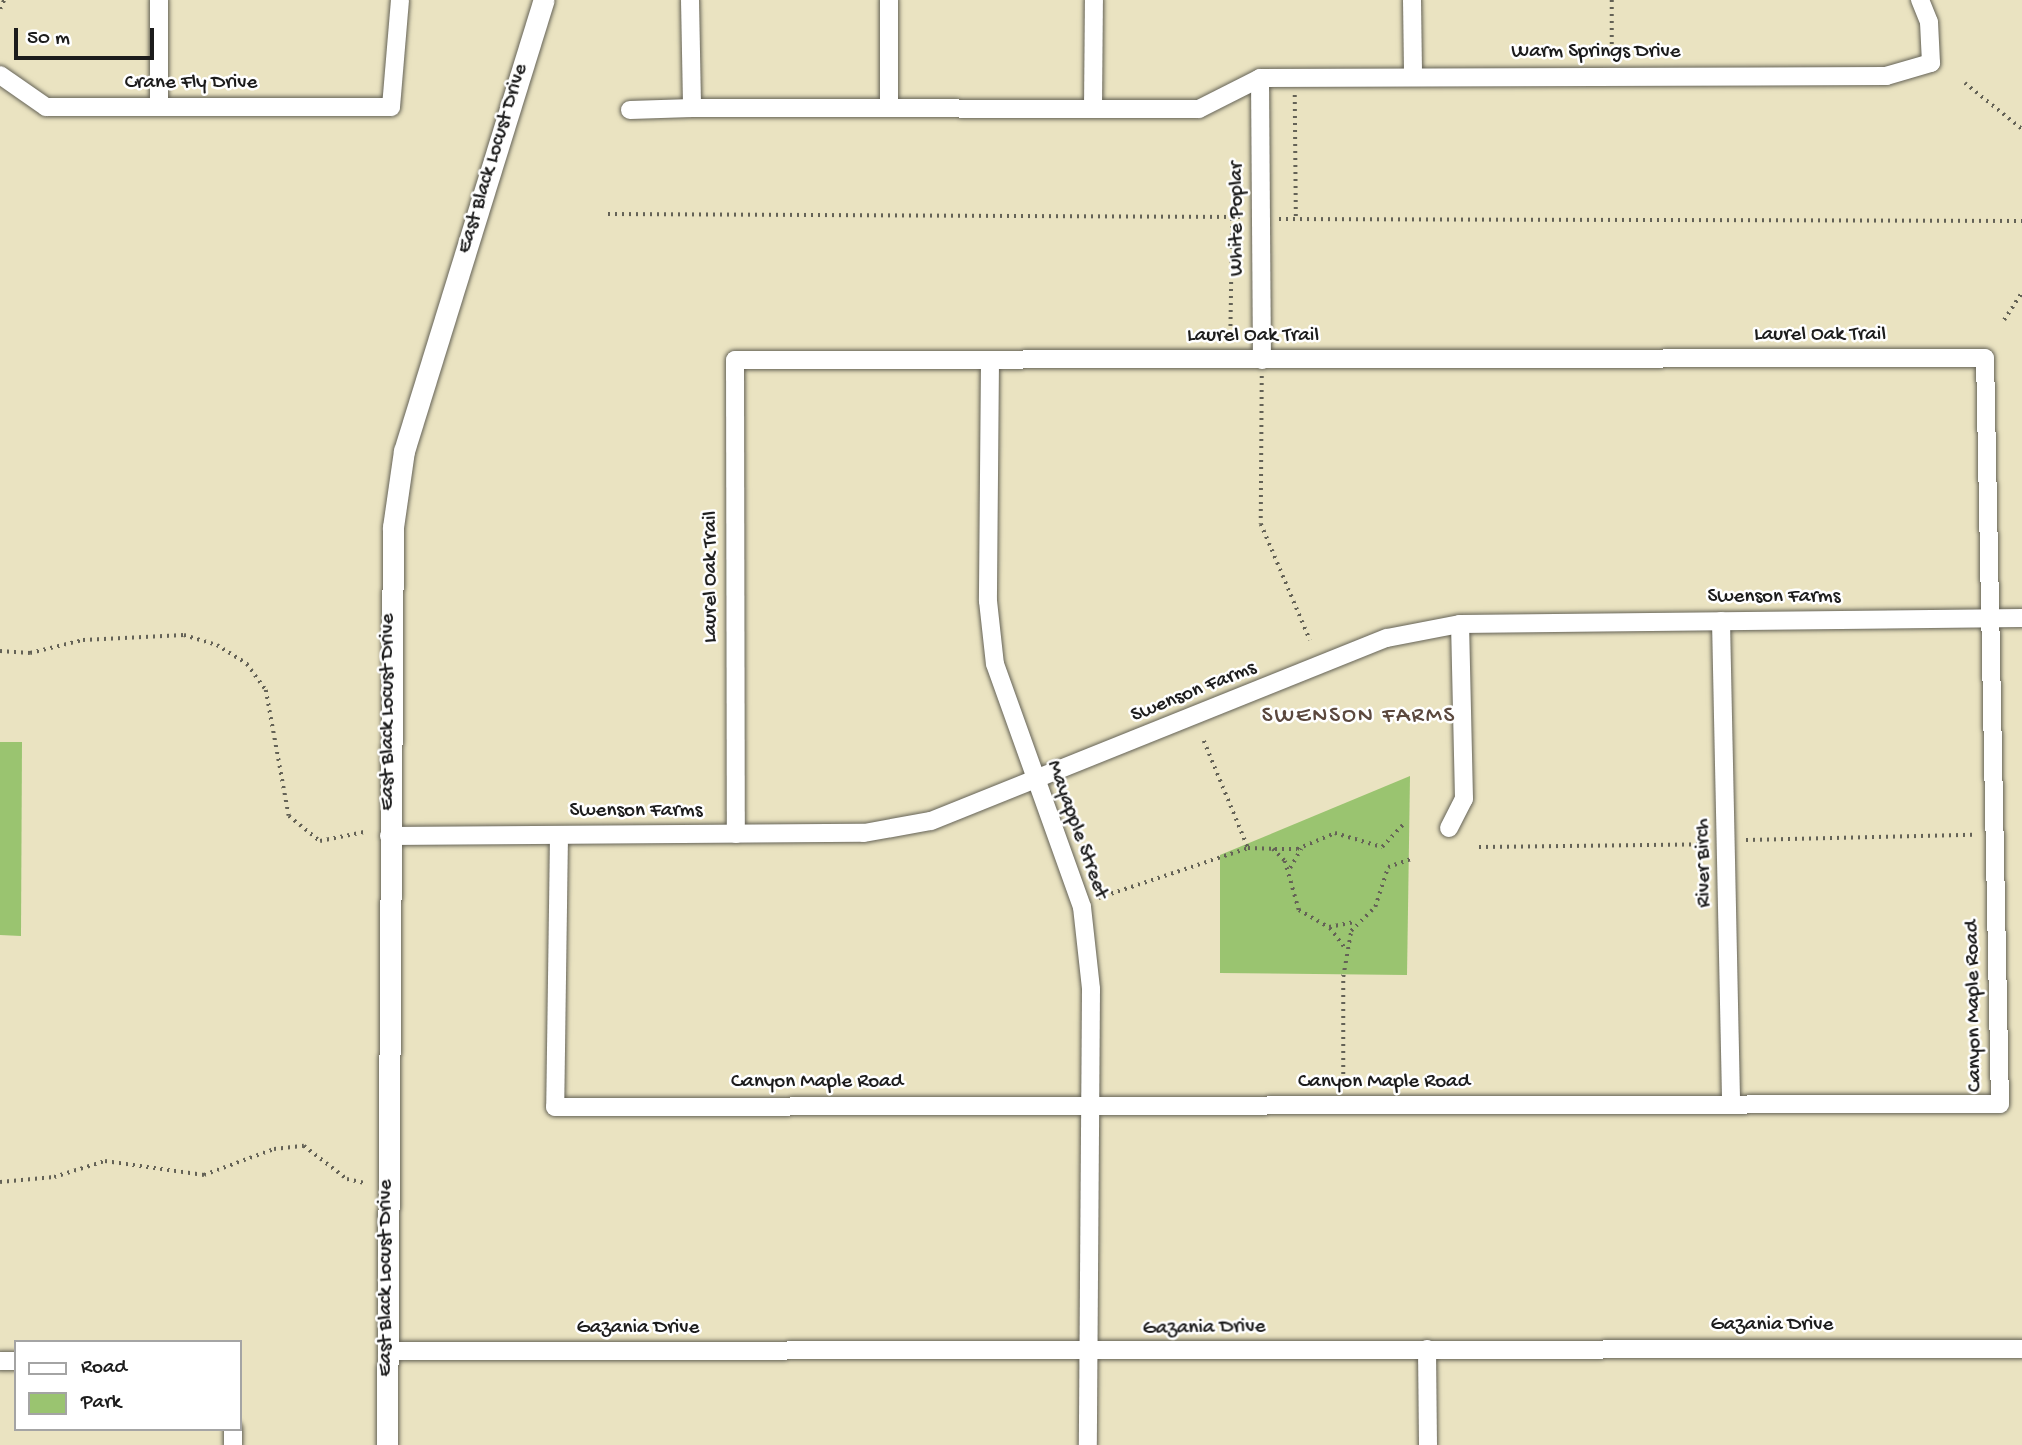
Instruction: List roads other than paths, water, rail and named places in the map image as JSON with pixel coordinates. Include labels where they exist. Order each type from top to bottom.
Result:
[{"type":"street","points":[[159,0],[159,107]]},
{"type":"street","name":"Crane Fly Drive","points":[[0,75],[47,107],[391,107],[400,0]]},
{"type":"street","name":"East Black Locust Drive","points":[[387,1445],[389,612],[404,451],[544,0]]},
{"type":"street","points":[[690,0],[692,108]]},
{"type":"street","points":[[889,0],[889,107]]},
{"type":"street","points":[[1093,108],[1094,0]]},
{"type":"street","points":[[1412,0],[1413,76]]},
{"type":"street","name":"Warm Springs Drive","points":[[1260,78],[1886,76],[1931,63],[1929,22],[1920,0]]},
{"type":"street","points":[[631,110],[889,107],[1199,109],[1260,78]]},
{"type":"street","name":"White Poplar","points":[[1260,78],[1262,368]]},
{"type":"street","name":"Laurel Oak Trail","points":[[736,834],[735,360],[990,361],[1262,368],[1985,358],[1988,619]]},
{"type":"street","name":"Mayapple Street","points":[[990,361],[988,601],[995,664],[1082,906],[1091,989],[1087,1105],[1088,1445]]},
{"type":"street","name":"Swenson Farms","points":[[389,836],[864,833],[930,821],[1036,781],[1387,638],[1460,624],[2022,618]]},
{"type":"street","name":"Canyon Maple Road","points":[[559,835],[555,1107],[2000,1104],[1988,619]]},
{"type":"street","name":"River Birch","points":[[1721,621],[1731,1105]]},
{"type":"street","points":[[1449,828],[1464,799],[1460,624]]},
{"type":"street","points":[[1427,1349],[1428,1445]]},
{"type":"street","name":"Gazania Drive","points":[[387,1350],[1087,1352],[2022,1349]]},
{"type":"district","name":"SWENSON FARMS","points":[[1359,717]]}]
